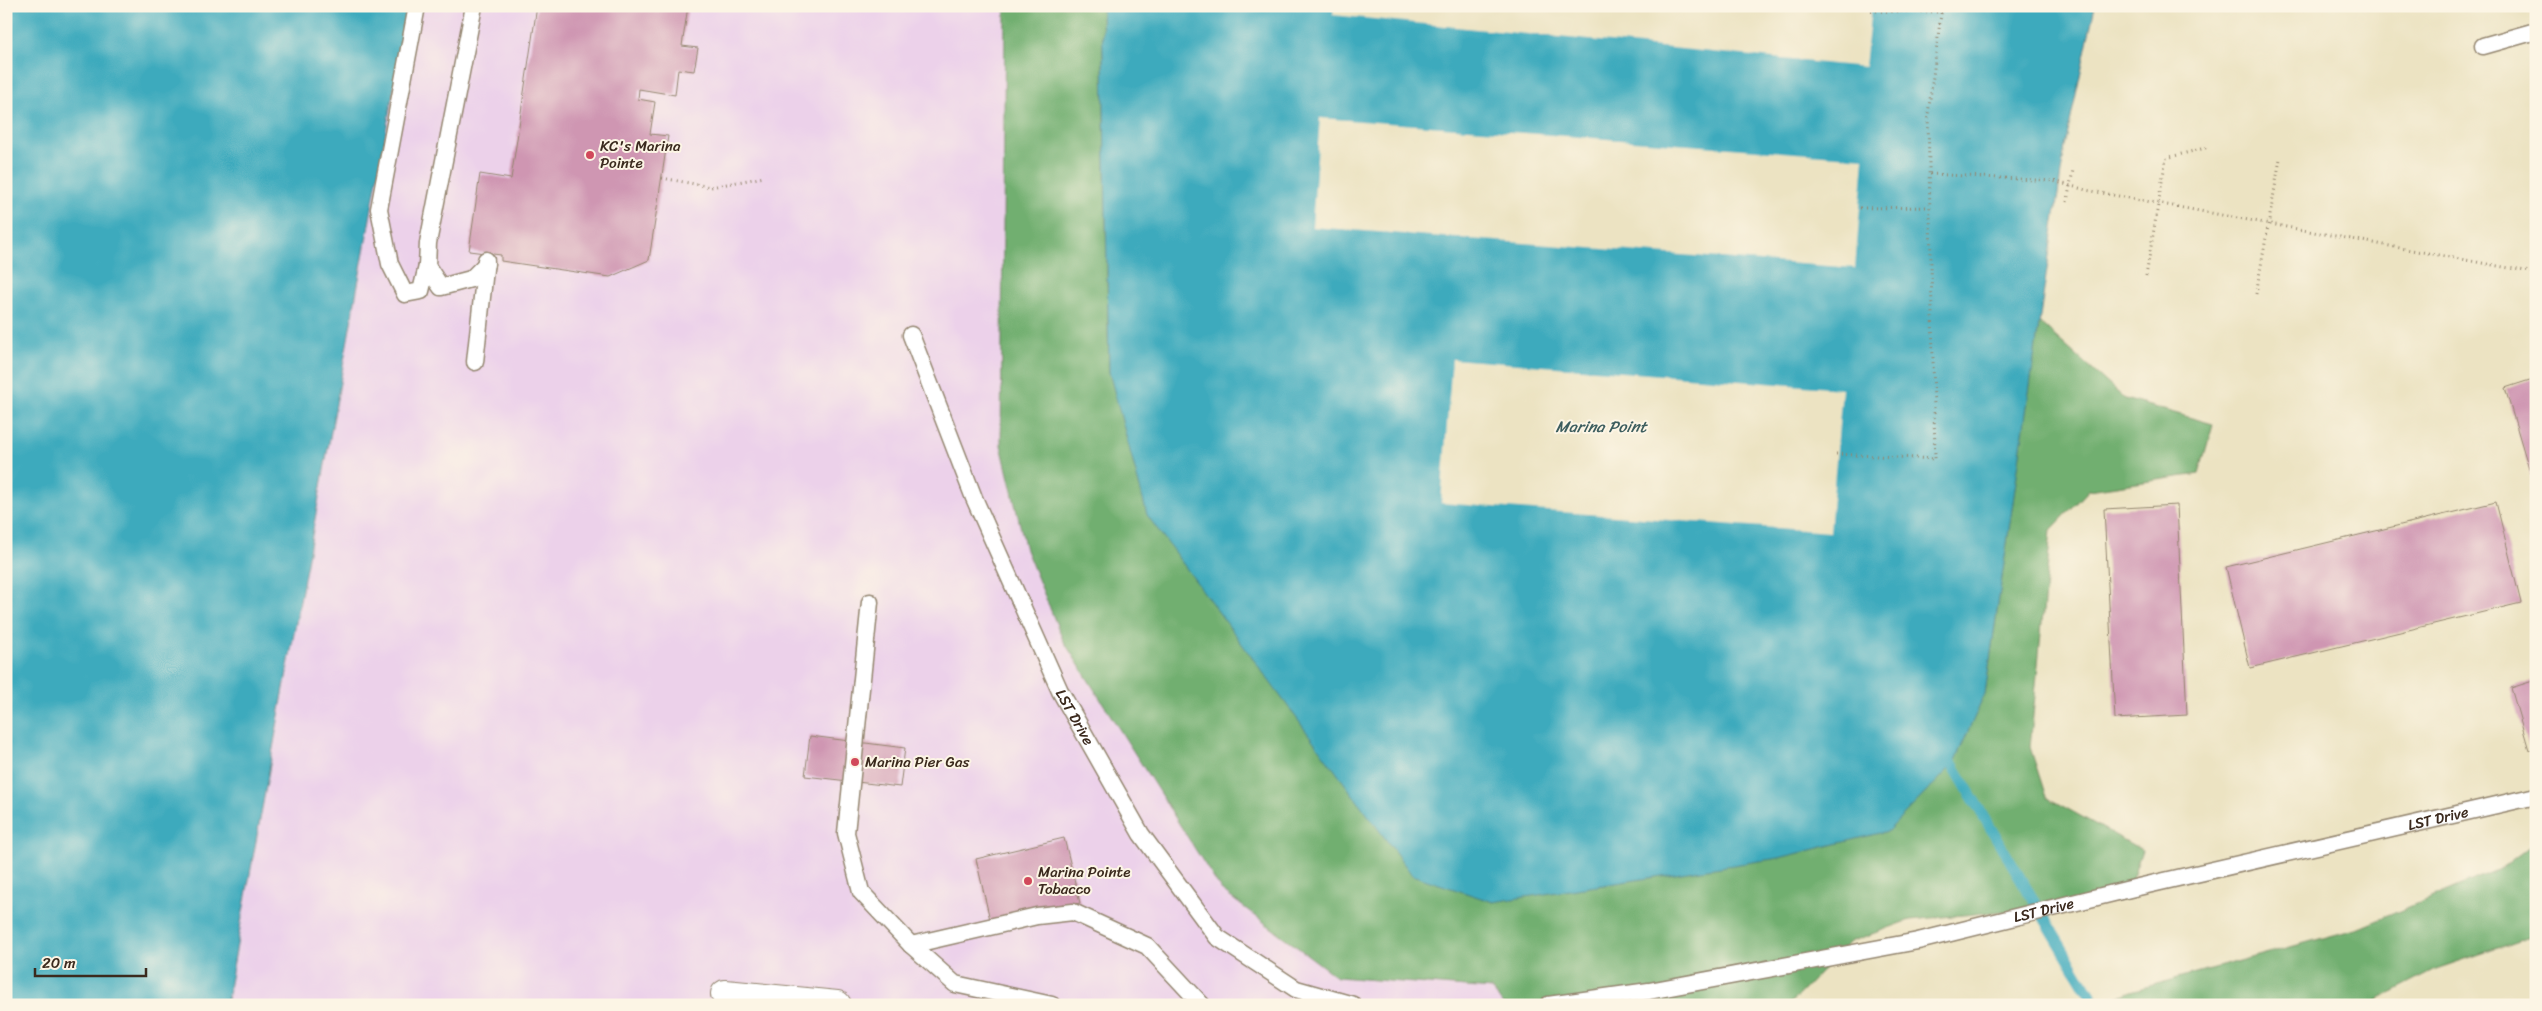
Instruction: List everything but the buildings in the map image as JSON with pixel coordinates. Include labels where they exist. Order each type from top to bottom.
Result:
[{"type":"street","points":[[725,994],[837,1005]]},
{"type":"lane","points":[[418,6],[379,209],[390,264],[405,294],[421,291],[427,266],[428,243],[474,6]]},
{"type":"lane","points":[[2483,46],[2536,31]]},
{"type":"lane","points":[[427,266],[441,288],[471,280],[486,259],[475,362]]},
{"type":"lane","name":"LST Drive","points":[[911,335],[974,498],[1060,691],[1141,834],[1217,936],[1296,989],[1353,1005]]},
{"type":"lane","points":[[870,602],[846,833],[861,892],[911,945],[956,984],[1052,1005]]},
{"type":"lane","name":"LST Drive","points":[[1548,1005],[1649,992],[1918,941],[2134,888],[2536,796]]},
{"type":"lane","points":[[911,945],[1037,916],[1073,912],[1147,946],[1202,1005]]},
{"type":"path","points":[[1836,454],[1935,459],[1928,115],[1942,6]]},
{"type":"path","points":[[1871,11],[1942,12]]},
{"type":"path","points":[[2146,276],[2166,158],[2209,147]]},
{"type":"path","points":[[2256,294],[2280,159]]},
{"type":"path","points":[[2067,202],[2073,170]]},
{"type":"path","points":[[1930,174],[2053,181],[2086,190],[2536,273]]},
{"type":"path","points":[[662,178],[711,187],[764,176]]},
{"type":"path","points":[[1860,208],[1930,207]]},
{"type":"shaded area","points":[[409,6],[1005,6],[1001,445],[1337,977],[1492,989],[1503,1005],[226,1005]]},
{"type":"green space","points":[[1005,6],[1102,6],[1109,372],[1985,693],[2039,322],[2125,399],[2213,424],[2199,474],[2089,490],[2051,530],[2030,747],[2046,797],[2142,850],[2125,900],[1910,920],[1850,942],[1789,1005],[1503,1005],[1492,989],[1337,977],[1221,890],[1063,640],[1026,550],[1001,445]]},
{"type":"green space","points":[[2536,842],[2536,935],[2436,969],[2367,1005],[2099,1005],[2131,991],[2359,928],[2504,867]]},
{"type":"water","points":[[6,6],[409,6],[226,1005],[6,1005]]},
{"type":"water","name":"Marina Point","points":[[1102,6],[2095,6],[2065,146],[1985,694],[1953,765],[1888,831],[1779,858],[1493,902],[1412,875],[1147,515],[1109,372]]},
{"type":"pier","points":[[1334,6],[1871,6],[1865,67],[1333,15]]},
{"type":"pier","points":[[1320,118],[1864,158],[1855,268],[1312,227]]},
{"type":"pier","points":[[1452,359],[1842,389],[1830,532],[1441,503]]},
{"type":"waterway","points":[[1953,765],[2096,1005]]},
{"type":"place","name":"KC's Marina Pointe","points":[[590,155]]},
{"type":"place","name":"Marina Pier Gas","points":[[855,762]]},
{"type":"place","name":"Marina Pointe Tobacco","points":[[1028,881]]}]
